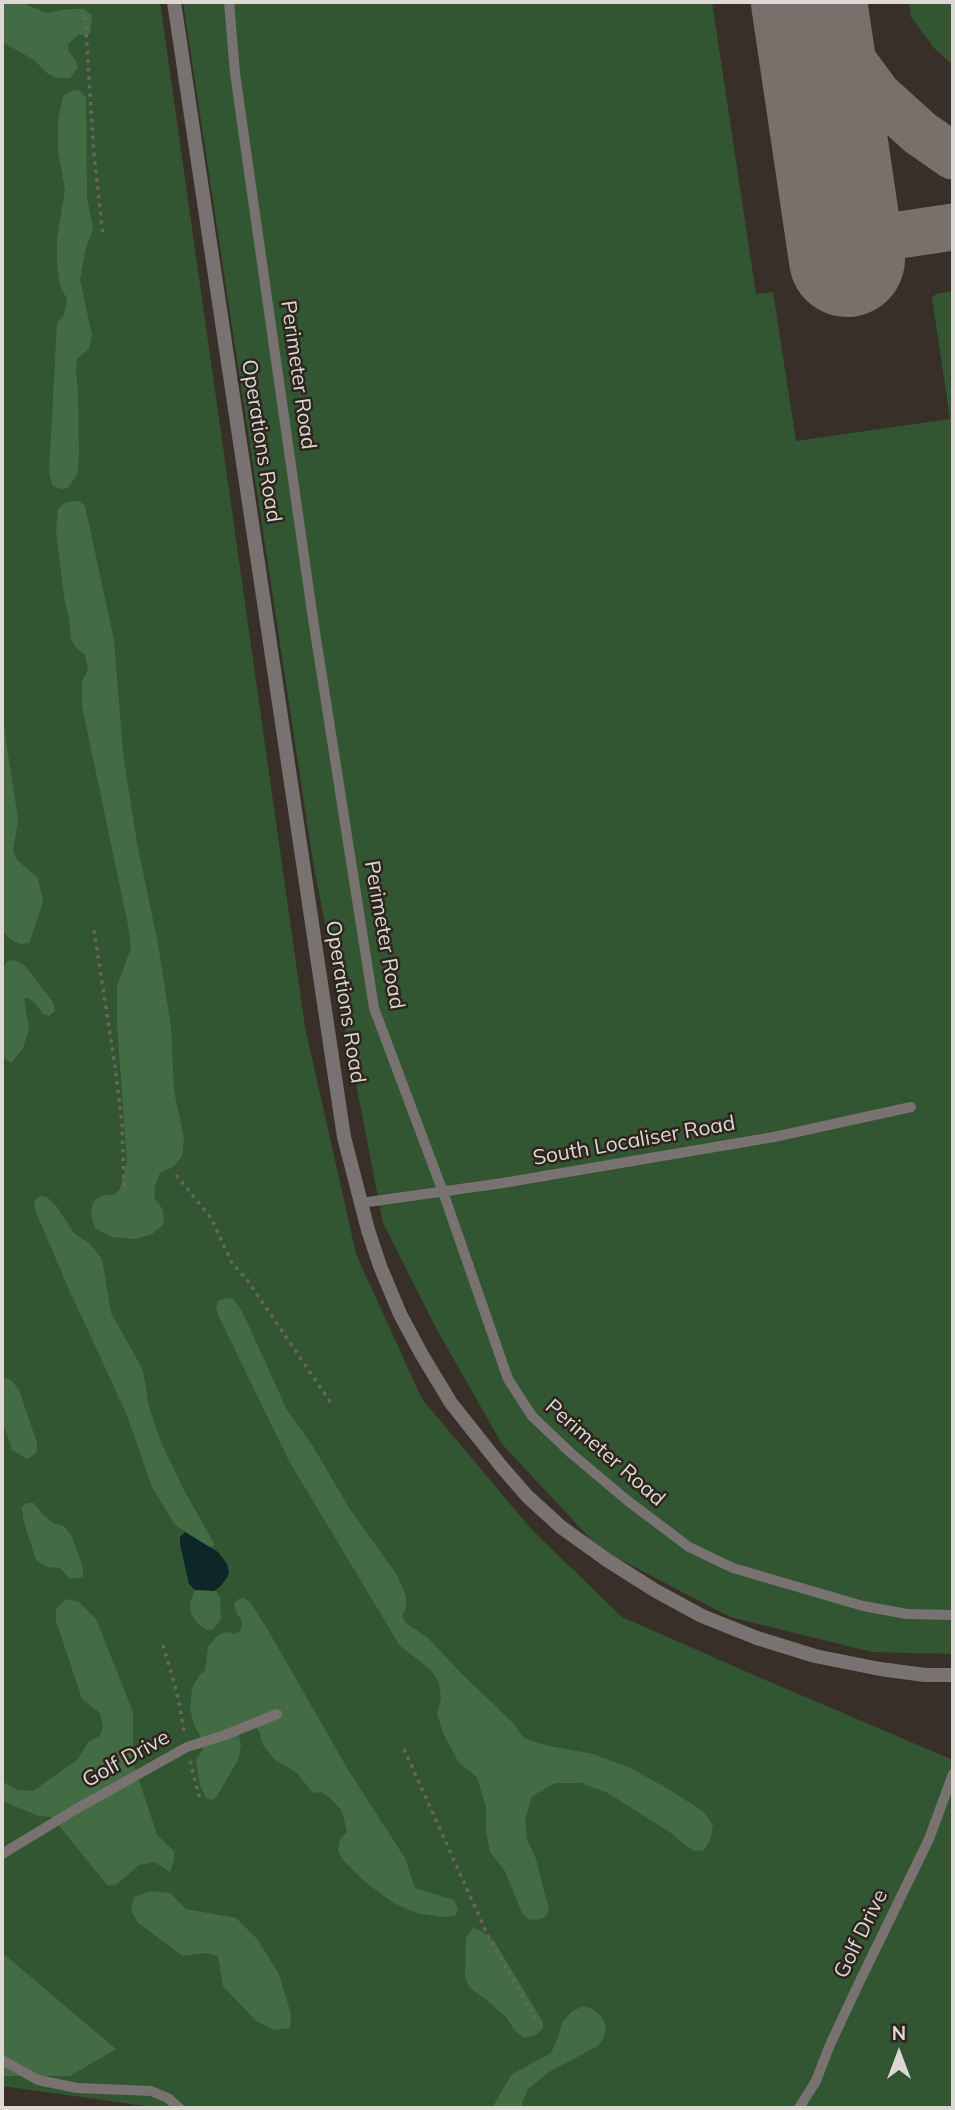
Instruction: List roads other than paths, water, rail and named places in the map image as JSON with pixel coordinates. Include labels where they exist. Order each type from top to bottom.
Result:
[{"type":"street","name":"Operations Road","points":[[174,2],[344,1137],[380,1266],[400,1314],[452,1403],[501,1466],[527,1496],[561,1527],[607,1560],[702,1616],[757,1638],[815,1656],[880,1669],[925,1675],[953,1675]]},
{"type":"lane","name":"Perimeter Road","points":[[229,2],[235,73],[313,620],[374,1008],[443,1192],[508,1379],[532,1416],[572,1454],[628,1502],[689,1547],[733,1568],[863,1606],[907,1614],[953,1615]]},
{"type":"lane","name":"South Localiser Road","points":[[361,1203],[774,1137],[911,1107]]},
{"type":"lane","name":"Golf Drive","points":[[2,1854],[187,1747],[277,1714]]},
{"type":"lane","name":"Golf Drive","points":[[799,2108],[816,2081],[857,1987],[929,1839],[953,1774]]},
{"type":"lane","points":[[2,2060],[38,2080],[77,2088],[151,2091],[168,2098],[179,2108]]},
{"type":"water","points":[[185,1532],[218,1552],[227,1564],[229,1574],[214,1591],[195,1590],[189,1584],[180,1544],[180,1537]]}]
